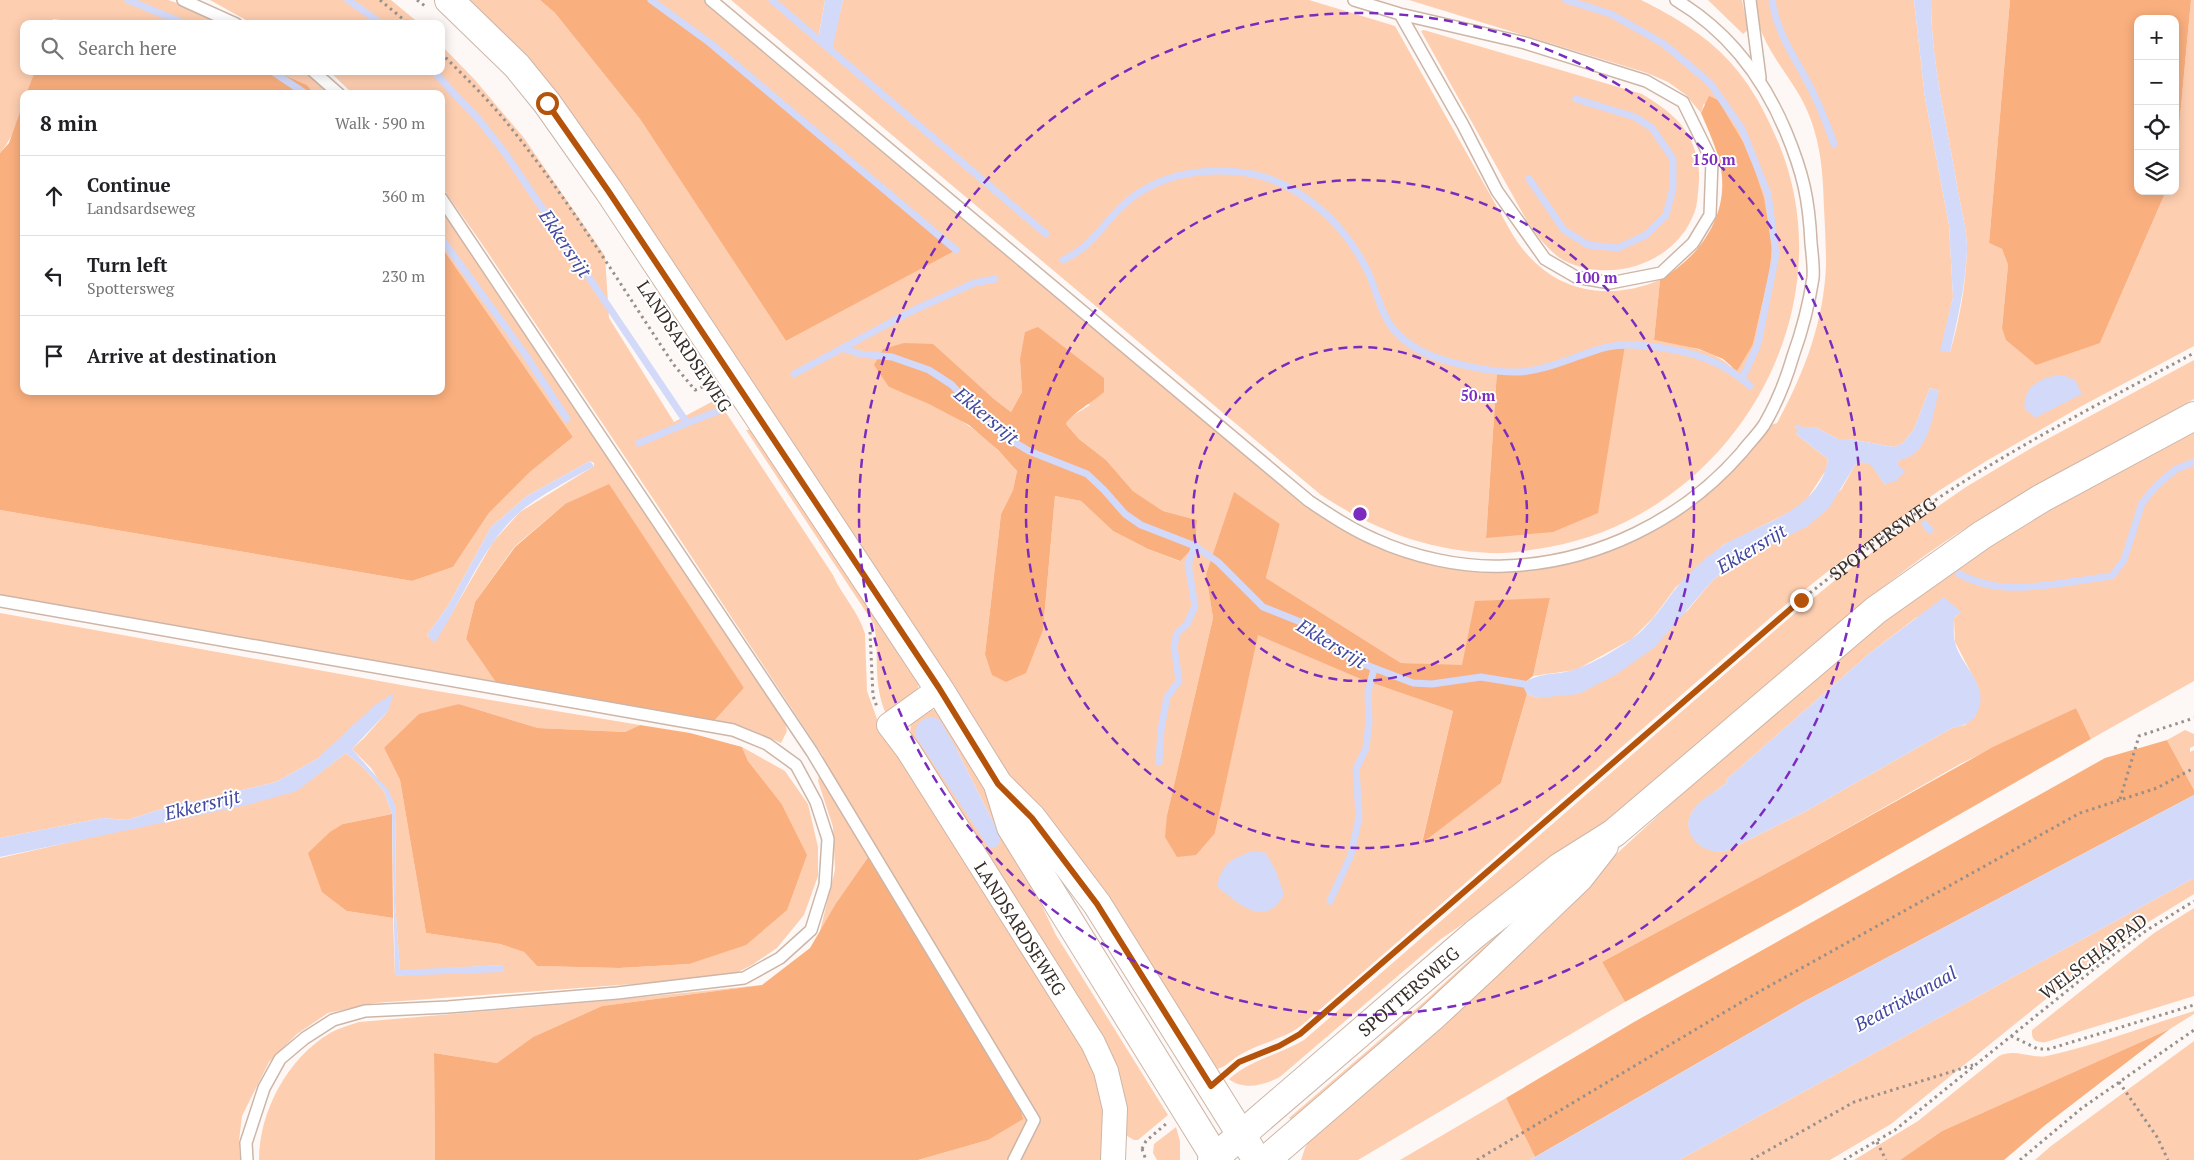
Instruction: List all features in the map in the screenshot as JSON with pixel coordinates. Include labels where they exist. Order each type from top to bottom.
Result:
[{"type":"street","name":"LANDSARDSEWEG","points":[[438,4],[517,66],[547,103],[609,192],[939,688],[998,784],[1032,818],[1097,904],[1257,1160]]},
{"type":"street","name":"SPOTTERSWEG","points":[[1215,1159],[1298,1084],[1475,934],[1560,867],[1614,833],[1876,610],[1982,534],[2042,498],[2194,416]]},
{"type":"street","points":[[889,725],[939,688]]},
{"type":"street","name":"LANDSARDSEWEG","points":[[889,725],[908,750],[1093,1044],[1106,1072],[1112,1091],[1115,1109],[1113,1153]]},
{"type":"street","name":"LANDSARDSEWEG","points":[[998,784],[1011,827],[1057,905],[1215,1159]]},
{"type":"street","name":"SPOTTERSWEG","points":[[1266,1160],[1430,1018],[1488,965],[1579,878],[1614,833]]},
{"type":"lane","points":[[183,0],[227,20]]},
{"type":"lane","points":[[711,0],[1309,501],[1342,523],[1375,540],[1422,556],[1462,563],[1505,566],[1555,560],[1597,549],[1649,528],[1686,504],[1722,474],[1763,427],[1782,390],[1802,331],[1813,276],[1810,208],[1800,165],[1781,119],[1760,79],[1730,42],[1700,14],[1676,0]]},
{"type":"lane","points":[[1354,0],[1400,14],[1534,46],[1646,81],[1682,102],[1712,161],[1710,215],[1693,243],[1662,273],[1610,282],[1576,277],[1545,259],[1497,191],[1463,125],[1400,14]]},
{"type":"lane","points":[[1750,0],[1760,79]]},
{"type":"lane","points":[[317,75],[334,90]]},
{"type":"lane","points":[[445,204],[812,752],[1034,1120],[1014,1160]]},
{"type":"lane","points":[[0,601],[733,730],[767,744],[796,765],[816,802],[828,839],[825,885],[811,930],[780,958],[744,978],[617,993],[448,1007],[366,1011],[333,1020],[280,1058],[264,1088],[246,1143],[247,1160]]},
{"type":"lane","points":[[796,765],[812,752]]},
{"type":"path","points":[[380,0],[404,20]]},
{"type":"path","points":[[417,0],[438,4]]},
{"type":"path","points":[[445,57],[510,126],[543,170],[674,365],[695,390],[731,375]]},
{"type":"path","name":"SPOTTERSWEG","points":[[1211,1086],[1239,1062],[1279,1046],[1300,1034],[1793,607],[1876,541],[1962,483],[2016,450],[2194,353]]},
{"type":"path","points":[[869,625],[872,644],[873,696],[880,714],[889,725]]},
{"type":"path","points":[[2120,799],[2139,736],[2194,718]]},
{"type":"path","points":[[1477,1160],[1755,994],[2080,813],[2157,788],[2194,768]]},
{"type":"path","name":"WELSCHAPPAD","points":[[1844,1160],[1895,1130],[2140,935],[2194,902]]},
{"type":"path","points":[[2011,1036],[2038,1049],[2049,1049],[2194,1005]]},
{"type":"path","points":[[2020,1160],[2082,1108],[2194,1030]]},
{"type":"path","points":[[1751,1160],[1854,1102],[1976,1064]]},
{"type":"path","points":[[2119,1082],[2157,1136],[2168,1160]]},
{"type":"path","points":[[1146,1160],[1142,1149],[1146,1141],[1185,1109]]},
{"type":"path","points":[[1877,1142],[1886,1160]]},
{"type":"shaded area","points":[[0,0],[168,0],[195,9],[216,20],[20,20],[20,75],[33,75],[28,90],[20,90],[20,114],[9,141],[0,153]]},
{"type":"shaded area","points":[[210,0],[391,0],[415,20],[246,20]]},
{"type":"shaded area","points":[[465,0],[540,0],[555,13],[640,119],[786,341],[955,250],[710,43],[651,0],[711,0],[1342,523],[1422,556],[1505,566],[1597,549],[1686,504],[1763,427],[1777,423],[1796,386],[1817,327],[1824,286],[1826,251],[1822,170],[1811,120],[1796,89],[1767,43],[1759,25],[1754,0],[1914,0],[1925,98],[1949,225],[1953,297],[1941,350],[1950,352],[1962,300],[1967,241],[1937,72],[1931,0],[2010,0],[1989,243],[2002,249],[2008,265],[2002,328],[2100,343],[2164,195],[2179,195],[2179,128],[2191,0],[2194,0],[2194,346],[2080,407],[1988,460],[1940,490],[1851,553],[1778,611],[1295,1030],[1238,1056],[1218,1069],[1214,1069],[1103,900],[1011,777],[935,663]],"holes":[[[933,345],[1011,412],[1022,392],[1020,360],[1090,405],[1069,418],[1066,424],[1079,439],[1106,460],[1133,491],[1163,511],[1197,520],[1195,546],[1179,561],[1148,549],[1113,531],[1081,501],[1055,496],[1043,630],[985,654],[1001,514],[1013,490],[1017,471],[988,441],[951,414],[889,387]],[[1930,388],[1939,391],[1885,485],[1871,464],[1862,462],[1855,465],[1841,490],[1770,543],[1740,560],[1713,580],[1687,611],[1538,698],[1527,694],[1501,783],[1422,842],[1453,711],[1358,678],[1257,634],[1215,833],[1167,815],[1213,618],[1206,574],[1234,493],[1280,524],[1266,578],[1401,663],[1462,666],[1550,598],[1533,676],[1576,670],[1632,639],[1653,618],[1676,587],[1723,545],[1790,512],[1805,502],[1826,470],[1828,459],[1796,434],[1799,430],[1795,427],[1798,425],[1801,427],[1815,427],[1838,439],[1849,439],[1894,447],[1903,443],[1914,429]]]},
{"type":"shaded area","points":[[540,0],[651,0],[710,43],[956,250],[786,341],[640,119],[555,13]]},
{"type":"shaded area","points":[[731,0],[825,0],[818,39],[831,51],[843,0],[1309,0],[1395,26],[1523,250],[1539,266],[1556,278],[1575,286],[1594,290],[1615,291],[1660,280],[1654,340],[1705,351],[1731,367],[1753,344],[1770,270],[1772,247],[1704,103],[1701,113],[1686,95],[1668,82],[1647,73],[1409,0],[1641,0],[1689,27],[1726,57],[1755,95],[1779,144],[1797,209],[1798,275],[1784,339],[1757,398],[1719,451],[1670,495],[1613,528],[1549,547],[1512,552],[1467,551],[1423,543],[1381,528],[1321,495]],"holes":[[[1606,348],[1486,537],[1497,371],[1521,372]]]},
{"type":"shaded area","points":[[1708,0],[1742,0],[1748,30],[1743,34]]},
{"type":"shaded area","points":[[2010,0],[2191,0],[2179,128],[2179,15],[2134,15],[2134,195],[2164,195],[2100,343],[2036,365],[2006,340],[2002,328],[2008,265],[2002,249],[1989,243]]},
{"type":"shaded area","points":[[1424,30],[1642,94],[1676,119],[1689,136],[1694,148],[1698,162],[1699,181],[1695,211],[1686,229],[1674,244],[1658,256],[1640,264],[1621,269],[1601,270],[1582,267],[1563,260],[1552,252],[1527,221],[1421,31]]},
{"type":"shaded area","points":[[445,49],[475,80],[524,138],[605,256],[609,318],[674,422],[717,399],[855,611],[865,634],[867,691],[877,719],[1082,1044],[1098,1075],[1105,1101],[1104,1160],[918,1160],[988,1140],[869,856],[820,931],[835,870],[833,827],[818,781],[823,756],[656,503],[445,192],[445,90],[349,90],[333,75],[445,75]]},
{"type":"shaded area","points":[[33,75],[284,75],[307,85],[311,90],[28,90]]},
{"type":"shaded area","points":[[284,75],[309,75],[325,90],[311,90],[307,85]]},
{"type":"shaded area","points":[[1709,96],[1718,100],[1743,142],[1754,168],[1764,198],[1772,247],[1770,270],[1753,344],[1737,371],[1723,359],[1699,349],[1654,340],[1660,280],[1688,259],[1700,246],[1717,216],[1721,199],[1720,164],[1701,113]]},
{"type":"shaded area","points":[[20,112],[20,395],[445,395],[445,252],[573,437],[530,472],[489,513],[453,567],[412,581],[0,510],[0,153],[9,143]]},
{"type":"shaded area","points":[[445,217],[510,306],[784,718],[787,731],[781,743],[741,726],[714,721],[744,688],[565,504],[515,546],[475,602],[466,639],[497,684],[0,600],[0,510],[412,581],[453,567],[489,513],[530,472],[573,437],[445,252]],"holes":[[[590,461],[594,463],[594,466],[520,512],[493,542],[435,642],[427,635],[448,606],[491,527],[527,496]]]},
{"type":"shaded area","points":[[1038,327],[1104,378],[1104,392],[1066,424],[1079,439],[1106,460],[1133,491],[1163,511],[1197,520],[1195,546],[1180,561],[1148,549],[1113,531],[1081,501],[1055,496],[1043,630],[1026,673],[1006,682],[992,675],[985,654],[1001,514],[1013,490],[1017,471],[998,450],[969,425],[929,404],[889,387],[874,365],[883,349],[904,343],[933,344],[1011,412],[1022,392],[1020,360],[1025,332]]},
{"type":"shaded area","points":[[1625,345],[1598,513],[1553,532],[1486,538],[1497,371],[1521,372],[1606,348]]},
{"type":"shaded area","points":[[2194,360],[2194,399],[2014,499],[1932,550],[1866,600],[1600,828],[1441,939],[1281,1076],[1269,1082],[1248,1086],[1235,1083],[1229,1079],[1246,1067],[1304,1040],[1795,613],[1839,577],[1966,487],[2040,443]]},
{"type":"shaded area","points":[[2194,428],[2194,681],[2091,739],[2076,708],[1960,764],[1793,859],[1602,962],[1625,1002],[1358,1160],[1301,1160],[1305,1148],[1314,1133],[1701,776],[1902,605],[1999,538]],"holes":[[[1961,612],[1954,618],[1955,642],[1978,686],[1976,715],[1965,725],[1952,728],[1806,811],[1728,850],[1712,850],[1697,843],[1689,829],[1689,821],[1695,808],[1707,797],[1726,785],[1727,779],[1870,653],[1917,617]]]},
{"type":"shaded area","points":[[756,429],[920,682],[916,693],[886,714],[879,691],[874,624],[746,430]]},
{"type":"shaded area","points":[[609,484],[744,688],[714,721],[497,684],[466,639],[475,602],[515,547],[565,504]]},
{"type":"shaded area","points":[[1234,492],[1280,524],[1266,578],[1401,663],[1462,665],[1475,601],[1550,598],[1533,676],[1523,684],[1527,694],[1501,783],[1422,843],[1453,711],[1358,678],[1258,635],[1215,833],[1196,855],[1177,857],[1165,837],[1167,815],[1213,618],[1206,574]]},
{"type":"shaded area","points":[[0,613],[407,686],[640,725],[625,732],[538,728],[459,704],[384,748],[400,780],[426,933],[500,944],[524,952],[537,966],[619,968],[689,964],[781,803],[748,761],[742,747],[785,771],[808,804],[818,847],[818,876],[804,915],[777,948],[752,965],[728,977],[375,1003],[328,1013],[297,1034],[269,1062],[242,1116],[239,1141],[240,1160],[0,1160],[0,858],[296,791],[346,753],[363,767],[384,791],[392,814],[343,824],[347,911],[393,918],[395,976],[503,965],[400,971],[395,902],[396,808],[371,768],[352,749],[388,711],[341,738],[317,759],[276,782],[165,808],[127,820],[103,818],[0,838]]},
{"type":"shaded area","points":[[459,704],[538,728],[625,732],[640,725],[690,733],[742,747],[748,761],[781,803],[807,855],[787,910],[746,945],[689,964],[619,968],[537,966],[524,952],[500,944],[426,933],[400,780],[384,748],[419,714]]},
{"type":"shaded area","points":[[2076,708],[2091,739],[1801,905],[1625,1002],[1602,962],[1793,859],[1993,747]]},
{"type":"shaded area","points":[[928,709],[941,711],[968,753],[1056,935],[1168,1115],[1138,1140],[1127,1136],[1125,1118],[910,736],[911,721]],"holes":[[[917,737],[956,748],[1000,836],[1000,843]]]},
{"type":"shaded area","points":[[2185,730],[2194,734],[2194,746],[2190,748],[2190,752],[2194,750],[2194,790],[2167,740]]},
{"type":"shaded area","points":[[2167,740],[2194,790],[2194,795],[1805,1001],[1535,1157],[1506,1098],[1634,1022],[2105,758]]},
{"type":"shaded area","points":[[392,814],[393,918],[347,911],[322,892],[308,853],[330,832],[343,824]]},
{"type":"shaded area","points":[[869,856],[1012,1078],[1023,1119],[988,1140],[918,1160],[435,1160],[434,1053],[497,1063],[533,1037],[602,1006],[762,985],[810,948],[835,905]]},
{"type":"shaded area","points":[[1576,873],[1295,1124],[1289,1118],[1424,1002],[1557,879]]},
{"type":"shaded area","points":[[2194,878],[2194,894],[2142,926],[2087,966],[1891,1124],[1830,1160],[1679,1160]]},
{"type":"shaded area","points":[[2194,908],[2194,996],[2046,1042],[2039,1042],[2033,1038],[2032,1030],[2154,933]]},
{"type":"shaded area","points":[[762,985],[602,1006],[533,1037],[497,1063],[434,1053],[435,1160],[259,1160],[260,1142],[270,1105],[289,1071],[301,1056],[315,1044],[330,1033],[344,1027],[359,1022]]},
{"type":"shaded area","points":[[2194,1011],[2194,1014],[2170,1029],[1942,1131],[1900,1160],[1854,1160],[1918,1121],[1999,1056],[2017,1053],[2041,1057],[2066,1052]]},
{"type":"shaded area","points":[[2170,1029],[2044,1126],[2004,1160],[1900,1160],[1942,1131]]},
{"type":"shaded area","points":[[2194,1041],[2194,1160],[2035,1160],[2051,1146]]},
{"type":"shaded area","points":[[1506,1098],[1535,1157],[1530,1160],[1400,1160]]},
{"type":"shaded area","points":[[1176,1127],[1180,1141],[1180,1160],[1157,1160],[1153,1153],[1154,1144]]},
{"type":"water","points":[[825,0],[843,0],[832,51],[818,40]]},
{"type":"water","points":[[1914,0],[1931,0],[1937,72],[1966,234],[1967,248],[1963,287],[1950,352],[1940,351],[1953,297],[1949,225],[1925,98]]},
{"type":"water","points":[[2062,375],[2075,380],[2082,394],[2035,418],[2025,409],[2025,401],[2030,388],[2041,380]]},
{"type":"water","points":[[1930,388],[1939,391],[1928,433],[1917,451],[1909,457],[1899,460],[1898,464],[1905,473],[1897,481],[1885,485],[1871,465],[1862,462],[1855,465],[1829,508],[1808,526],[1740,560],[1713,580],[1655,647],[1617,674],[1579,694],[1538,698],[1527,694],[1522,684],[1529,680],[1542,675],[1569,671],[1583,666],[1630,640],[1655,616],[1684,578],[1708,556],[1725,544],[1773,521],[1802,503],[1814,491],[1823,476],[1828,459],[1796,434],[1798,430],[1795,427],[1798,424],[1801,427],[1815,427],[1838,439],[1849,439],[1894,447],[1903,443],[1914,429]]},
{"type":"water","points":[[590,461],[594,466],[536,500],[507,525],[473,574],[435,643],[427,635],[448,606],[491,527],[527,496]]},
{"type":"water","points":[[1944,597],[1961,612],[1954,618],[1955,642],[1958,651],[1978,685],[1980,693],[1977,713],[1970,722],[1952,728],[1806,811],[1728,850],[1710,850],[1702,847],[1695,841],[1688,826],[1689,818],[1697,805],[1726,785],[1727,779],[1870,653]]},
{"type":"water","points":[[394,693],[388,711],[352,749],[389,791],[396,808],[395,902],[400,970],[503,965],[503,972],[395,976],[392,814],[384,791],[363,767],[346,753],[297,791],[247,805],[0,857],[0,838],[103,818],[127,820],[165,808],[276,782],[317,759],[375,705]]},
{"type":"water","points":[[929,717],[936,718],[941,722],[956,748],[1000,836],[1000,843],[996,847],[989,847],[987,845],[916,737],[918,724]]},
{"type":"water","name":"Beatrixkanaal","points":[[2194,795],[2194,878],[1679,1160],[1530,1160],[1805,1001]]},
{"type":"water","points":[[1253,851],[1266,853],[1276,871],[1284,894],[1277,905],[1269,910],[1260,912],[1243,906],[1217,886],[1222,871],[1229,862]]},
{"type":"waterway","points":[[128,0],[176,20]]},
{"type":"waterway","name":"Ekkersrijt","points":[[348,0],[376,20]]},
{"type":"waterway","points":[[651,0],[710,43],[956,250]]},
{"type":"waterway","points":[[772,0],[1046,234]]},
{"type":"waterway","points":[[1566,0],[1611,14],[1664,44],[1710,83],[1742,129],[1768,194],[1776,254],[1758,344],[1742,379]]},
{"type":"waterway","points":[[1772,0],[1781,31],[1813,94],[1834,144]]},
{"type":"waterway","points":[[278,75],[300,90]]},
{"type":"waterway","name":"Ekkersrijt","points":[[437,75],[480,121],[505,153],[687,423],[716,412]]},
{"type":"waterway","points":[[1529,179],[1564,230],[1588,245],[1618,248],[1646,235],[1666,215],[1673,188],[1673,159],[1652,128],[1635,117],[1576,99]]},
{"type":"waterway","name":"Ekkersrijt","points":[[1063,260],[1087,244],[1117,211],[1144,190],[1173,177],[1205,172],[1238,172],[1280,183],[1299,193],[1332,221],[1347,237],[1359,255],[1369,274],[1387,320],[1408,343],[1427,354],[1474,367],[1502,372],[1520,372],[1553,365],[1607,347],[1619,345],[1647,346],[1705,358],[1721,365],[1750,386]]},
{"type":"waterway","points":[[445,244],[525,354],[567,419]]},
{"type":"waterway","name":"Ekkersrijt","points":[[794,374],[914,310],[974,283],[995,279]]},
{"type":"waterway","name":"Ekkersrijt","points":[[842,348],[860,354],[892,357],[929,370],[952,385],[981,417],[1009,439],[1029,451],[1087,474],[1125,514],[1141,525],[1195,546],[1218,562],[1263,607],[1313,627],[1361,663],[1413,683],[1432,684],[1481,677],[1530,685]]},
{"type":"waterway","name":"Ekkersrijt","points":[[639,443],[687,423]]},
{"type":"waterway","name":"Ekkersrijt","points":[[1959,574],[1982,583],[2008,587],[2054,584],[2112,576],[2124,560],[2142,503],[2157,485],[2176,469],[2194,462]]},
{"type":"waterway","name":"Ekkersrijt","points":[[1925,524],[1930,530]]},
{"type":"waterway","points":[[1159,762],[1161,729],[1167,697],[1179,681],[1174,646],[1177,633],[1187,624],[1195,606],[1188,564],[1195,546]]},
{"type":"waterway","points":[[1330,901],[1351,855],[1359,817],[1356,769],[1366,748],[1369,722],[1368,692],[1374,669]]},
{"type":"route","points":[[547,103],[609,192],[939,688],[998,784],[1032,818],[1097,904],[1211,1086],[1239,1062],[1279,1046],[1300,1034],[1801,600]]}]
